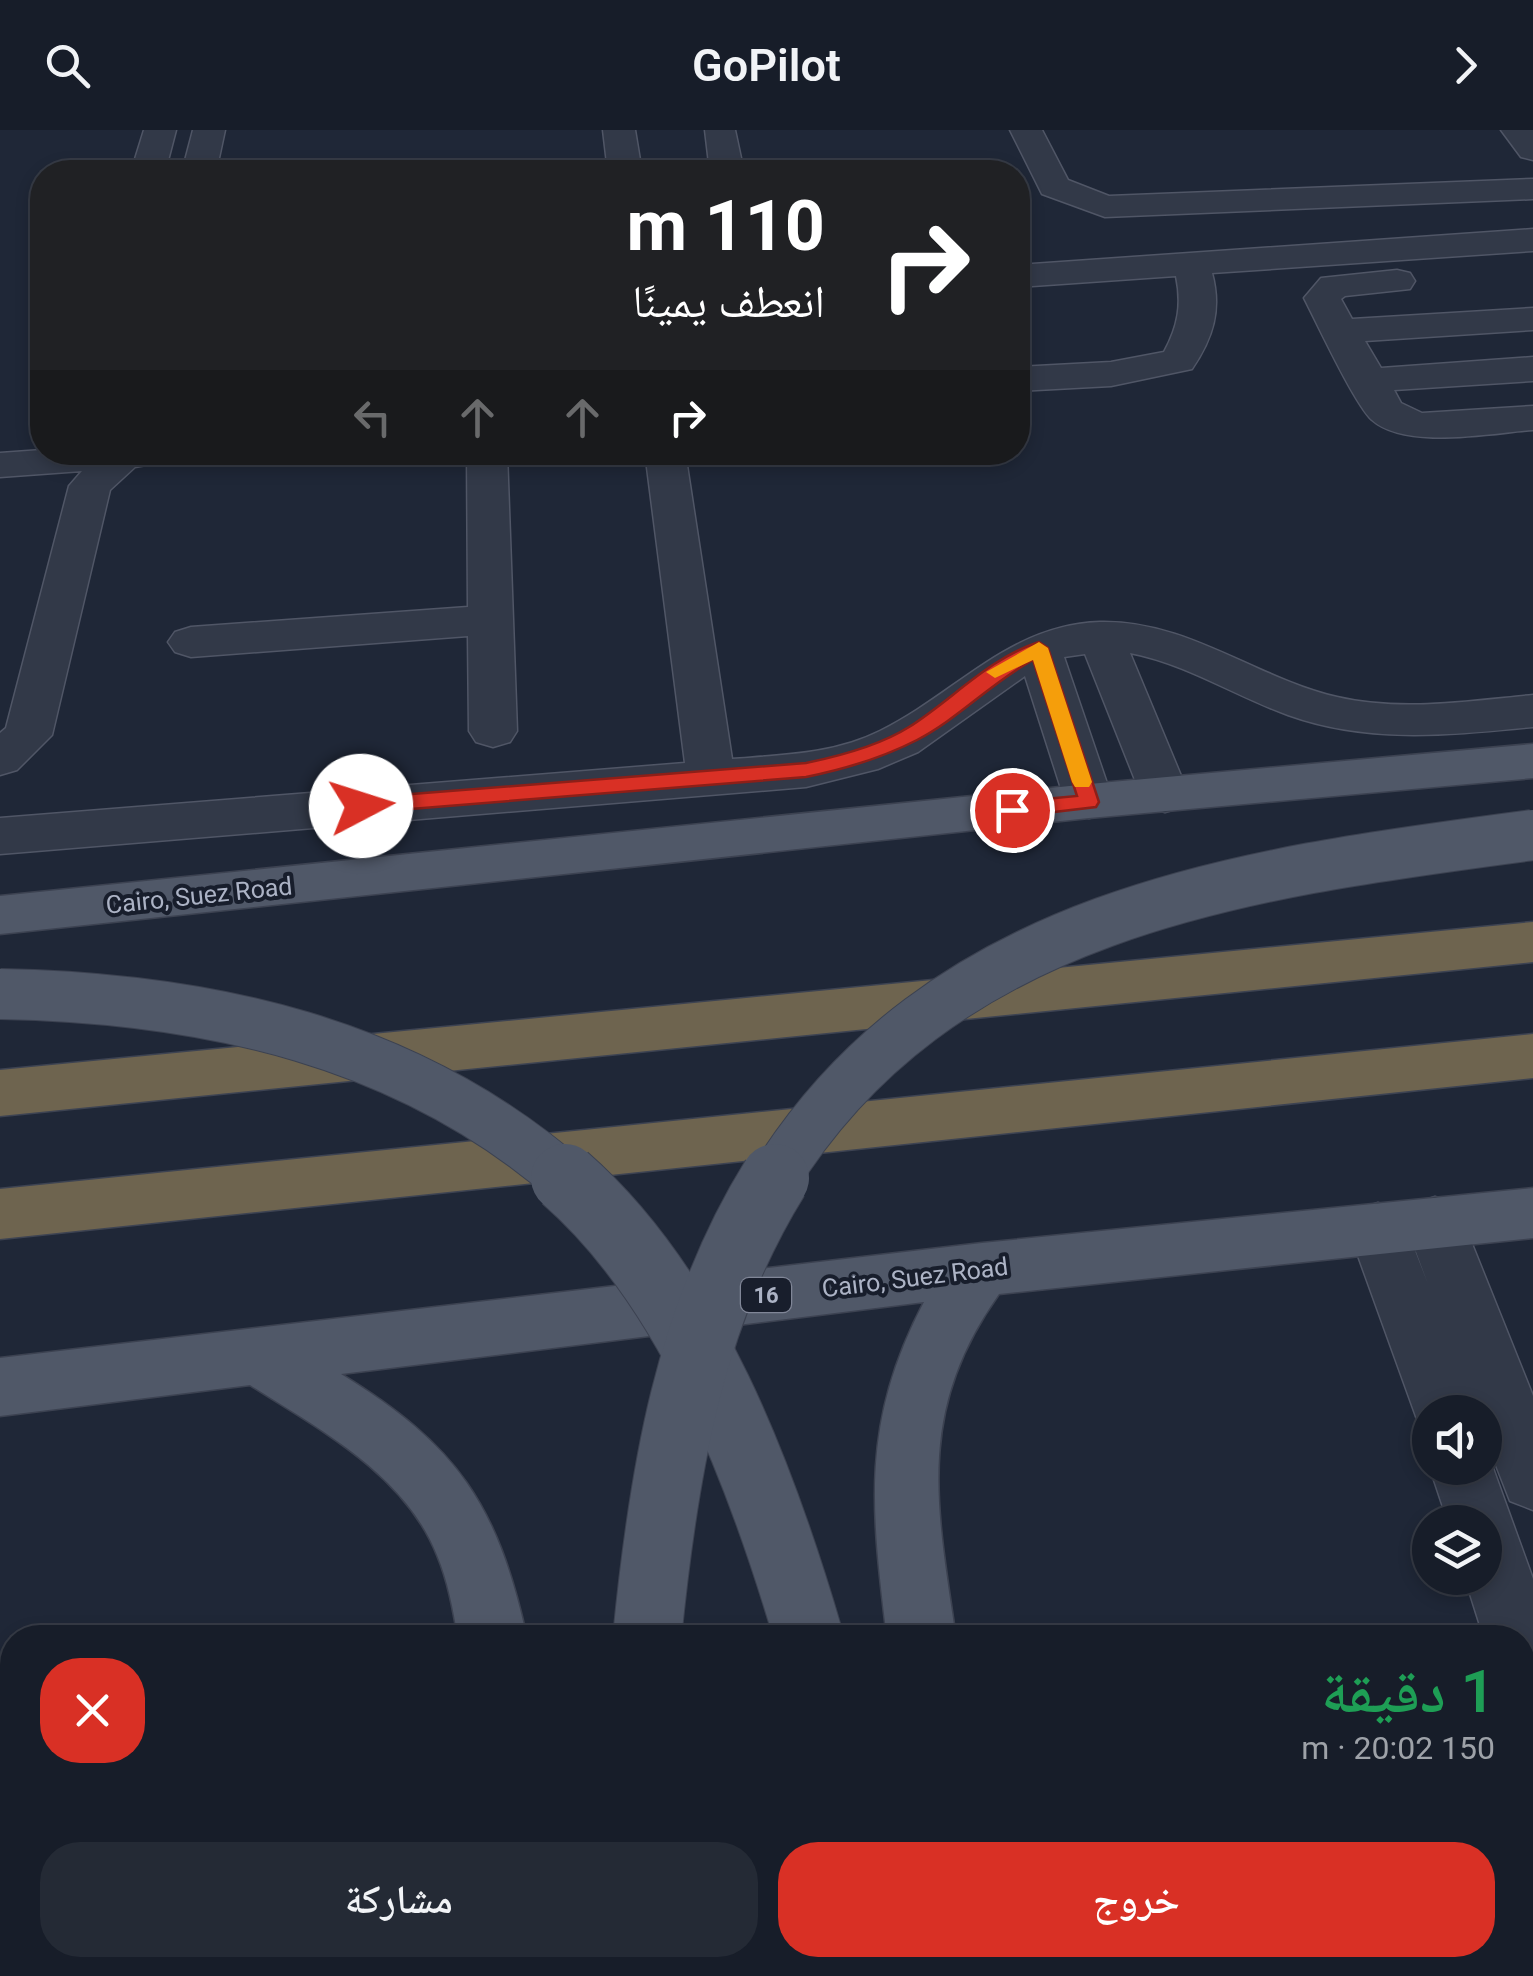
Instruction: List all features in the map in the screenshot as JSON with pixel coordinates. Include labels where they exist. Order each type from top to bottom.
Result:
[{"type":"highway","points":[[0,1094],[1533,942]]},
{"type":"highway","points":[[0,1214],[1533,1056]]},
{"type":"main road","name":"Cairo, Suez Road","points":[[0,915],[1089,802],[1533,761]]},
{"type":"main road","points":[[648,1625],[662,1494],[676,1426],[701,1331],[728,1259],[788,1150],[865,1062],[908,1024],[972,981],[1056,937],[1111,918],[1303,872],[1533,835]]},
{"type":"main road","points":[[0,994],[119,997],[186,1005],[314,1036],[433,1087],[542,1158],[593,1203],[638,1261],[697,1352],[756,1472],[805,1625]]},
{"type":"main road","name":"Cairo, Suez Road","points":[[0,1387],[982,1268],[1533,1213]]},
{"type":"main road","points":[[920,1625],[904,1514],[903,1461],[909,1412],[937,1333],[982,1268]]},
{"type":"main road","points":[[257,1356],[368,1423],[431,1481],[456,1517],[475,1558],[490,1625]]},
{"type":"lane","points":[[151,160],[160,130]]},
{"type":"lane","points":[[203,160],[210,130]]},
{"type":"lane","points":[[619,130],[624,160]]},
{"type":"lane","points":[[1026,130],[1054,187],[1105,207],[1533,188]]},
{"type":"lane","points":[[1516,130],[1533,150]]},
{"type":"lane","points":[[720,132],[725,160]]},
{"type":"lane","points":[[1030,274],[1533,240]]},
{"type":"lane","points":[[1030,378],[1111,374],[1178,361],[1191,339],[1202,300],[1191,264]]},
{"type":"lane","points":[[1533,274],[1334,286],[1322,298],[1386,411],[1408,423],[1533,418]]},
{"type":"lane","points":[[1339,331],[1533,319]]},
{"type":"lane","points":[[1368,380],[1533,370]]},
{"type":"lane","points":[[0,465],[30,463]]},
{"type":"lane","points":[[0,758],[28,735],[90,486],[123,465]]},
{"type":"lane","points":[[486,465],[493,731]]},
{"type":"lane","points":[[667,465],[712,777]]},
{"type":"lane","points":[[191,642],[490,620]]},
{"type":"lane","points":[[0,836],[806,770],[882,750],[913,734],[1021,655],[1101,637],[1146,640],[1189,652],[1274,692],[1336,714],[1404,720],[1533,710]]},
{"type":"lane","points":[[1101,637],[1165,795]]},
{"type":"lane","points":[[1039,648],[1089,802]]},
{"type":"lane","points":[[0,662],[47,658]]},
{"type":"lane","points":[[1407,1225],[1441,1395]]},
{"type":"lane","points":[[1407,1225],[1533,1479]]},
{"type":"lane","points":[[1502,1587],[1515,1625]]},
{"type":"slow traffic","points":[[995,672],[1039,648],[1082,782]]},
{"type":"route","points":[[361,806],[806,770],[846,762],[913,734],[990,675],[1039,648],[1089,802],[1012,810]]}]
